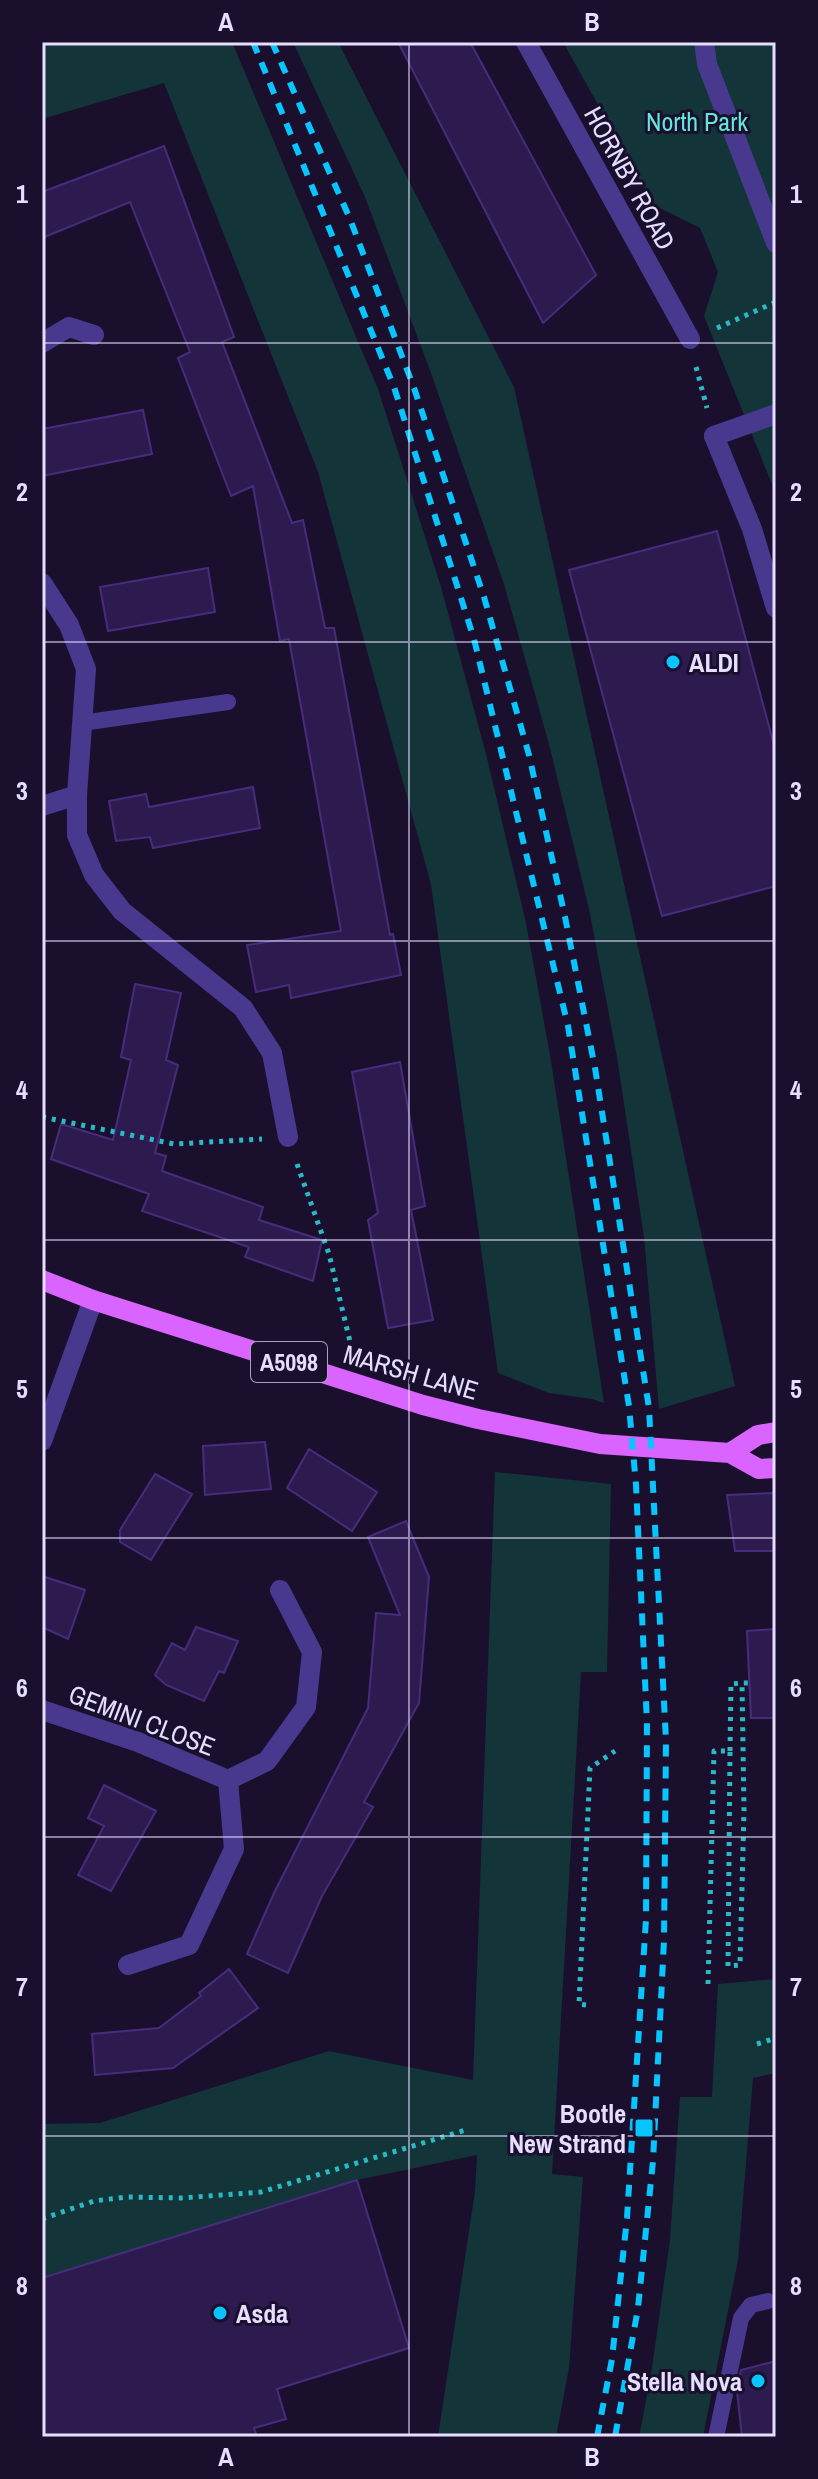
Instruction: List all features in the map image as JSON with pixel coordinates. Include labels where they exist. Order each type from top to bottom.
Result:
[{"type":"main road","name":"MARSH LANE","points":[[42,1280],[93,1300],[478,1419],[600,1444],[730,1453],[759,1469],[776,1468]]},
{"type":"main road","points":[[730,1453],[758,1435],[776,1432]]},
{"type":"street","name":"HORNBY ROAD","points":[[526,42],[690,339]]},
{"type":"street","points":[[704,42],[707,64],[776,243]]},
{"type":"street","points":[[42,343],[69,327],[94,335]]},
{"type":"street","points":[[776,414],[714,436],[752,529],[776,608]]},
{"type":"street","points":[[42,583],[69,625],[86,669],[77,835],[94,875],[122,911],[243,1008],[272,1053],[288,1137]]},
{"type":"street","points":[[42,806],[77,795]]},
{"type":"street","points":[[42,1441],[93,1300]]},
{"type":"street","name":"GEMINI CLOSE","points":[[42,1710],[138,1742],[228,1780],[267,1761],[306,1707],[312,1652],[280,1590]]},
{"type":"street","points":[[128,1965],[189,1945],[234,1849],[228,1780]]},
{"type":"lane","points":[[82,723],[228,702]]},
{"type":"lane","points":[[716,2437],[741,2318],[751,2305],[768,2301]]},
{"type":"path","points":[[714,436],[690,339],[776,302]]},
{"type":"path","points":[[42,1117],[174,1144],[288,1137],[329,1254],[361,1385]]},
{"type":"path","points":[[746,1683],[740,1965],[728,1966],[730,1751],[731,1684],[746,1683]]},
{"type":"path","points":[[586,2005],[579,2004],[590,1768],[615,1751]]},
{"type":"path","points":[[708,1984],[714,1751],[730,1751]]},
{"type":"path","points":[[757,2044],[776,2038]]},
{"type":"path","points":[[42,2219],[94,2201],[126,2197],[181,2198],[261,2192],[469,2129]]},
{"type":"green space","points":[[42,42],[232,42],[378,389],[441,587],[486,754],[526,923],[550,1055],[604,1403],[549,1393],[498,1373],[431,884],[318,472],[164,83],[42,119]]},
{"type":"green space","points":[[293,42],[338,42],[514,387],[735,1386],[659,1409],[644,1237],[617,1057],[589,909],[549,744],[504,584],[431,373],[365,197]]},
{"type":"green space","name":"North Park","points":[[563,42],[776,42],[776,494],[704,316],[718,272],[700,228],[654,205]]},
{"type":"green space","points":[[495,1472],[611,1484],[607,1672],[581,1672],[552,2174],[583,2177],[569,2368],[556,2437],[438,2437],[475,2191],[477,2155],[357,2180],[42,2278],[42,2124],[100,2123],[329,2051],[473,2080]]},
{"type":"green space","points":[[776,1979],[776,2073],[753,2078],[738,2260],[703,2437],[639,2437],[670,2240],[680,2097],[712,2097],[718,1984]]},
{"type":"building","points":[[398,42],[470,42],[596,275],[543,323]]},
{"type":"building","points":[[164,146],[234,337],[222,342],[292,523],[303,520],[325,628],[334,628],[390,935],[393,934],[401,975],[291,998],[289,985],[256,992],[247,945],[341,931],[289,639],[280,641],[253,486],[231,496],[178,358],[190,352],[130,202],[42,238],[42,192]]},
{"type":"building","points":[[143,410],[152,454],[42,476],[42,429]]},
{"type":"building","name":"ALDI","points":[[717,531],[776,753],[776,886],[662,916],[569,570]]},
{"type":"building","points":[[208,568],[215,612],[108,631],[100,587]]},
{"type":"building","points":[[253,787],[260,828],[153,848],[150,837],[116,841],[109,801],[146,794],[149,807]]},
{"type":"building","points":[[135,984],[181,993],[166,1060],[178,1065],[155,1153],[166,1156],[162,1171],[263,1207],[259,1220],[322,1240],[313,1281],[245,1257],[249,1247],[142,1211],[149,1194],[51,1159],[61,1124],[113,1140],[131,1060],[121,1057]]},
{"type":"building","points":[[400,1062],[425,1206],[411,1210],[433,1320],[388,1328],[368,1220],[378,1213],[352,1072]]},
{"type":"building","points":[[265,1442],[271,1489],[205,1495],[203,1446]]},
{"type":"building","points":[[309,1449],[377,1492],[352,1531],[287,1488]]},
{"type":"building","points":[[155,1474],[192,1494],[151,1560],[120,1542],[120,1530]]},
{"type":"building","points":[[776,1493],[776,1551],[735,1551],[727,1495]]},
{"type":"building","points":[[406,1521],[429,1577],[419,1703],[364,1802],[373,1807],[322,1896],[288,1973],[247,1954],[274,1893],[368,1708],[376,1613],[400,1615],[368,1537]]},
{"type":"building","points":[[42,1576],[85,1590],[68,1639],[42,1627]]},
{"type":"building","points":[[196,1627],[238,1641],[224,1673],[219,1671],[204,1701],[166,1685],[155,1675],[172,1643],[185,1650]]},
{"type":"building","points":[[776,1629],[776,1718],[751,1718],[747,1631]]},
{"type":"building","points":[[104,1785],[156,1811],[111,1891],[78,1875],[104,1826],[88,1818]]},
{"type":"building","points":[[229,1969],[258,2008],[173,2068],[95,2075],[92,2034],[159,2028],[201,1996],[199,1993]]},
{"type":"building","name":"Asda","points":[[357,2180],[409,2348],[277,2389],[286,2419],[254,2428],[257,2437],[42,2437],[42,2278]]},
{"type":"building","name":"Stella Nova","points":[[776,2361],[776,2437],[742,2437],[737,2391],[741,2370]]},
{"type":"railway","points":[[253,42],[394,387],[474,639],[568,1026],[629,1406],[636,1485],[647,1723],[646,1919],[627,2218],[612,2359],[597,2437]]},
{"type":"railway","points":[[272,42],[350,219],[414,388],[484,597],[529,755],[595,1068],[649,1408],[666,1741],[664,1940],[653,2161],[638,2308],[615,2437]]},
{"type":"place","name":"ALDI","points":[[673,662]]},
{"type":"place","name":"Bootle New Strand","points":[[644,2128]]},
{"type":"place","name":"Asda","points":[[220,2313]]},
{"type":"place","name":"Stella Nova","points":[[758,2381]]}]
